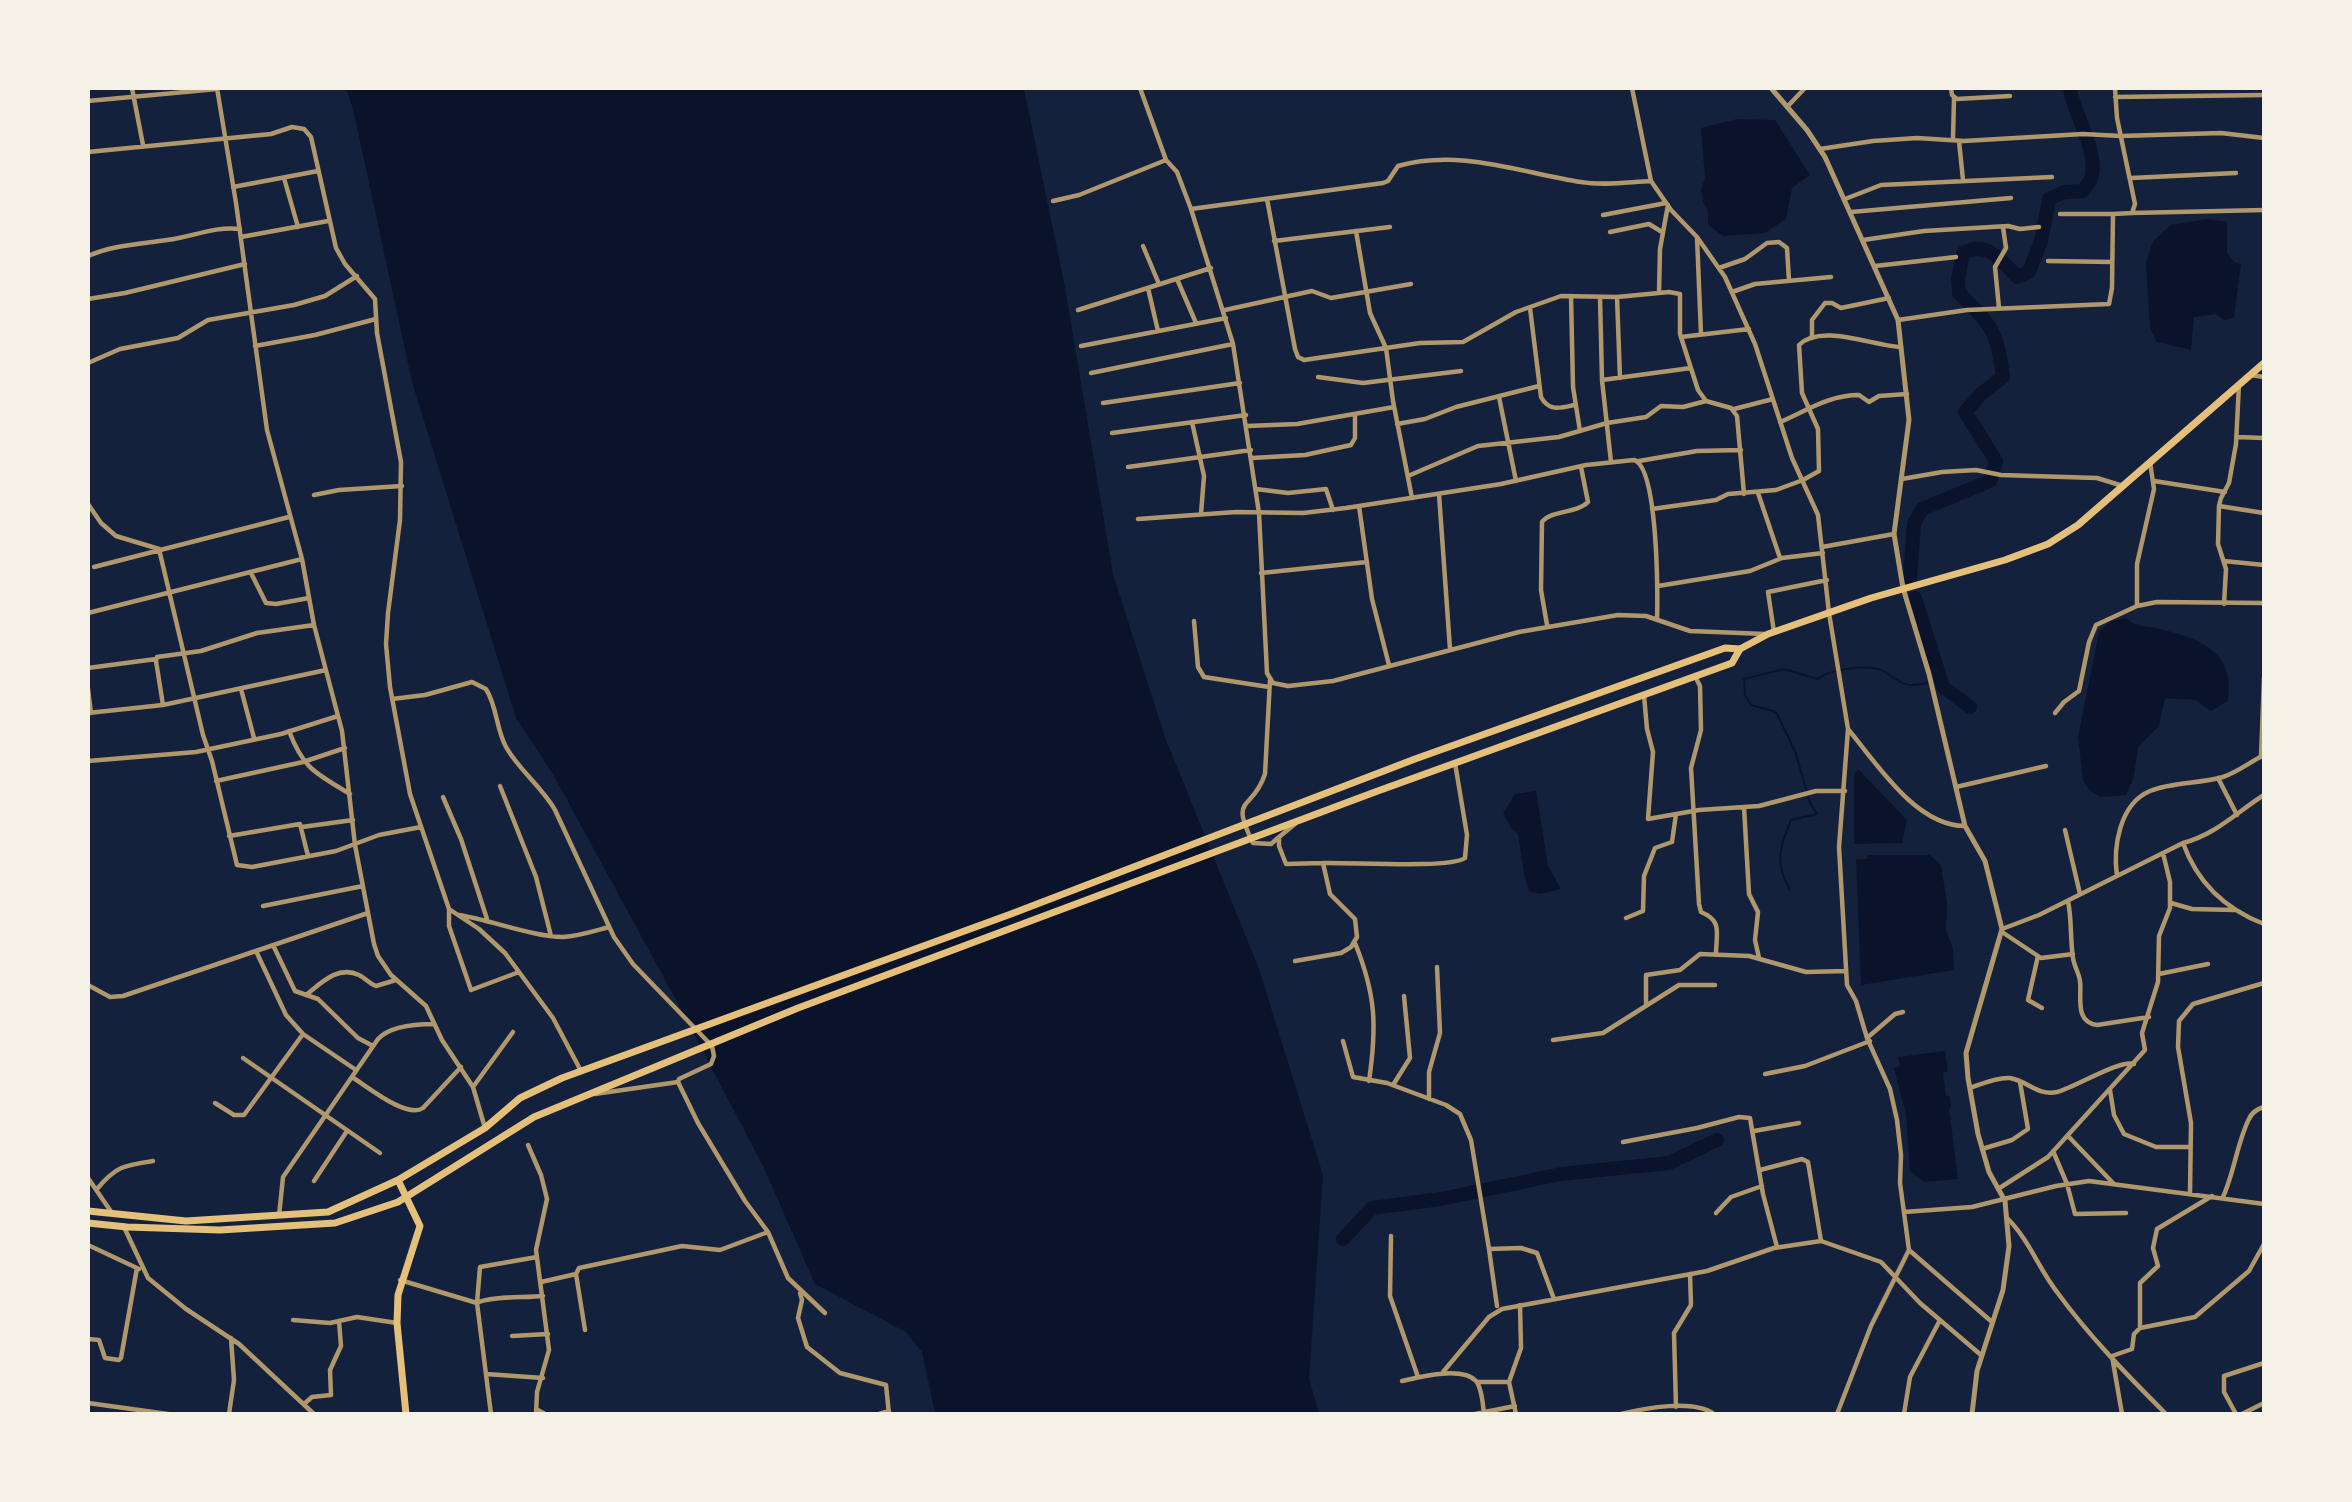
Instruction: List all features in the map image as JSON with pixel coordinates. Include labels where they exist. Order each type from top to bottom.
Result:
[{"type":"main road","points":[[88,1223],[124,1227],[220,1230],[335,1223],[407,1199],[534,1117],[798,1008],[1455,763],[1731,663],[1740,649],[1771,633],[1903,588],[2005,560],[2048,544],[2079,525],[2264,363]]},
{"type":"main road","points":[[88,1211],[186,1221],[328,1212],[399,1180],[485,1128],[520,1098],[581,1071],[1011,914],[1338,787],[1725,648],[1740,649]]},
{"type":"main road","points":[[399,1180],[420,1226],[400,1280],[397,1323],[406,1413]]},
{"type":"street","points":[[132,88],[143,145]]},
{"type":"street","points":[[1140,88],[1166,159],[1177,172],[1225,310],[1251,450],[1270,680],[1265,774],[1259,787],[1242,807],[1241,819],[1253,843],[1271,844],[1297,822]]},
{"type":"street","points":[[1632,88],[1651,181],[1719,268],[1749,329],[1792,458],[1818,515],[1829,613],[1848,729],[1839,847],[1847,985],[1856,1001],[1890,1089],[1897,1120],[1901,1155],[1900,1183],[1909,1250],[1871,1326],[1838,1413]]},
{"type":"street","points":[[1770,88],[1820,149],[1851,212],[1898,320],[1907,394],[1908,429],[1894,534],[1903,588],[1929,674],[1965,826],[1985,861],[2002,931],[1967,1046],[1966,1069],[1982,1149],[1989,1172],[2005,1201],[2009,1246],[2004,1283],[1981,1355],[1972,1413]]},
{"type":"street","points":[[1787,107],[1804,88]]},
{"type":"street","points":[[1952,88],[1954,98],[1953,139]]},
{"type":"street","points":[[2115,88],[2121,136],[2135,196],[2132,213]]},
{"type":"street","points":[[88,101],[217,89],[245,264],[267,430],[302,559],[314,625],[345,748],[355,845],[378,956],[396,980],[420,998],[473,1087],[485,1128]]},
{"type":"street","points":[[2115,98],[2264,95]]},
{"type":"street","points":[[1954,98],[1963,100],[2010,96]]},
{"type":"street","points":[[88,152],[271,134],[292,127],[304,129],[311,137],[328,221],[339,255],[375,299],[376,319],[401,462],[402,486],[396,565],[387,622],[392,699],[407,777],[421,827],[449,909],[448,926],[471,990],[519,972]]},
{"type":"street","points":[[1820,149],[1893,139],[1953,139],[1959,141],[2083,134],[2121,136],[2221,133],[2264,138]]},
{"type":"street","points":[[1959,141],[1963,180]]},
{"type":"street","points":[[1053,201],[1080,195],[1166,159]]},
{"type":"street","points":[[1191,209],[1383,183],[1388,181],[1398,166],[1430,161],[1482,162],[1593,183],[1651,181]]},
{"type":"street","points":[[233,187],[318,171]]},
{"type":"street","points":[[2131,178],[2236,172]]},
{"type":"street","points":[[1845,199],[1881,185],[2052,177]]},
{"type":"street","points":[[284,178],[298,227]]},
{"type":"street","points":[[1851,212],[2011,198]]},
{"type":"street","points":[[1267,199],[1284,298],[1295,349],[1300,359],[1420,343],[1463,342],[1487,326],[1557,297],[1617,297],[1659,292],[1680,294],[1678,320],[1680,337],[1698,390],[1706,401]]},
{"type":"street","points":[[1604,216],[1667,204]]},
{"type":"street","points":[[1659,292],[1662,232],[1667,204]]},
{"type":"street","points":[[2060,214],[2264,210]]},
{"type":"street","points":[[1898,320],[1967,310],[2106,306],[2111,300],[2113,214]]},
{"type":"street","points":[[241,237],[328,221]]},
{"type":"street","points":[[1610,232],[1649,224],[1662,232]]},
{"type":"street","points":[[1274,241],[1390,226]]},
{"type":"street","points":[[1863,240],[1931,231],[2003,227],[2039,228]]},
{"type":"street","points":[[1999,308],[1995,281],[1996,263],[2006,248],[2003,227]]},
{"type":"street","points":[[88,256],[115,247],[175,239],[210,229],[240,230]]},
{"type":"street","points":[[1356,231],[1372,320],[1386,348],[1389,379],[1412,498]]},
{"type":"street","points":[[1697,237],[1701,334]]},
{"type":"street","points":[[1719,268],[1745,259],[1767,243],[1779,242],[1787,248],[1789,281]]},
{"type":"street","points":[[1143,246],[1159,284]]},
{"type":"street","points":[[1875,266],[1956,257]]},
{"type":"street","points":[[2048,261],[2112,262]]},
{"type":"street","points":[[88,300],[245,264]]},
{"type":"street","points":[[1078,310],[1211,268]]},
{"type":"street","points":[[88,363],[120,349],[178,338],[208,320],[294,305],[325,296],[357,276]]},
{"type":"street","points":[[1731,292],[1755,285],[1831,277]]},
{"type":"street","points":[[1177,279],[1196,324]]},
{"type":"street","points":[[1225,310],[1312,291],[1330,298],[1411,284]]},
{"type":"street","points":[[1148,288],[1158,331]]},
{"type":"street","points":[[1571,296],[1574,405],[1580,431]]},
{"type":"street","points":[[1600,297],[1602,381],[1611,462]]},
{"type":"street","points":[[1617,297],[1620,378]]},
{"type":"street","points":[[1812,338],[1812,320],[1825,303],[1832,303],[1841,308],[1889,298]]},
{"type":"street","points":[[1530,308],[1541,397],[1548,406],[1559,408],[1574,405]]},
{"type":"street","points":[[1081,346],[1227,318]]},
{"type":"street","points":[[255,346],[315,335],[376,319]]},
{"type":"street","points":[[1680,337],[1749,329]]},
{"type":"street","points":[[1652,509],[1716,500],[1728,494],[1758,493],[1816,474],[1821,467],[1817,426],[1801,388],[1799,345],[1812,338],[1837,336],[1877,345],[1901,347]]},
{"type":"street","points":[[1091,373],[1233,344]]},
{"type":"street","points":[[1602,381],[1690,368]]},
{"type":"street","points":[[1318,377],[1364,383],[1461,371]]},
{"type":"street","points":[[2250,375],[2264,377]]},
{"type":"street","points":[[1103,403],[1240,383]]},
{"type":"street","points":[[2224,604],[2226,576],[2218,544],[2219,506],[2229,483],[2237,437],[2239,384]]},
{"type":"street","points":[[1397,424],[1425,419],[1456,407],[1539,386]]},
{"type":"street","points":[[1780,422],[1808,408],[1855,395],[1865,397],[1869,402],[1879,396],[1907,394]]},
{"type":"street","points":[[1499,397],[1506,443],[1516,481]]},
{"type":"street","points":[[1408,476],[1466,450],[1549,439],[1607,423],[1646,417],[1662,406],[1683,407],[1706,401],[1734,409],[1773,399]]},
{"type":"street","points":[[1247,426],[1297,424],[1394,407]]},
{"type":"street","points":[[1734,409],[1741,450],[1744,494]]},
{"type":"street","points":[[1252,458],[1305,455],[1351,445],[1355,438],[1355,414]]},
{"type":"street","points":[[1112,433],[1246,415]]},
{"type":"street","points":[[1192,422],[1205,481],[1201,498],[1201,514]]},
{"type":"street","points":[[2237,437],[2264,438]]},
{"type":"street","points":[[1128,467],[1251,450]]},
{"type":"street","points":[[1138,519],[1201,514],[1333,510],[1516,481],[1581,466],[1639,461],[1697,451],[1741,450]]},
{"type":"street","points":[[1639,461],[1646,475],[1652,509],[1658,586],[1657,620]]},
{"type":"street","points":[[2137,606],[2137,564],[2153,498],[2154,481],[2150,462]]},
{"type":"street","points":[[1547,626],[1541,590],[1542,522],[1546,517],[1576,510],[1588,502],[1581,466]]},
{"type":"street","points":[[1902,479],[1951,471],[1990,471],[1998,475],[2097,478],[2123,486]]},
{"type":"street","points":[[2154,481],[2225,492]]},
{"type":"street","points":[[314,495],[339,490],[402,486]]},
{"type":"street","points":[[1256,489],[1288,494],[1326,489],[1333,510]]},
{"type":"street","points":[[1758,493],[1780,558]]},
{"type":"street","points":[[1439,494],[1450,649]]},
{"type":"street","points":[[88,504],[91,513],[116,536],[159,549]]},
{"type":"street","points":[[1359,506],[1376,616],[1389,665]]},
{"type":"street","points":[[2219,506],[2264,513]]},
{"type":"street","points":[[94,567],[289,517]]},
{"type":"street","points":[[1822,547],[1894,534]]},
{"type":"street","points":[[159,549],[235,860],[240,867],[308,856],[355,845],[379,835],[421,827]]},
{"type":"street","points":[[1658,586],[1750,571],[1780,558],[1823,553]]},
{"type":"street","points":[[88,613],[302,559]]},
{"type":"street","points":[[2224,561],[2264,565]]},
{"type":"street","points":[[1261,573],[1367,562]]},
{"type":"street","points":[[251,573],[266,603],[276,604],[309,598]]},
{"type":"street","points":[[1270,680],[1273,683],[1288,686],[1317,683],[1547,626],[1628,614],[1657,620],[1690,631],[1771,633],[1768,592],[1827,580]]},
{"type":"street","points":[[2055,713],[2060,705],[2079,691],[2090,635],[2096,625],[2137,606],[2157,602],[2264,603]]},
{"type":"street","points":[[1194,621],[1198,666],[1204,677],[1269,687]]},
{"type":"street","points":[[88,668],[201,651],[257,633],[314,625]]},
{"type":"street","points":[[156,659],[163,705]]},
{"type":"street","points":[[88,689],[90,713],[163,705],[326,670]]},
{"type":"street","points":[[1695,676],[1700,686],[1701,720],[1699,740],[1691,768],[1696,811],[1699,904],[1701,912],[1712,915],[1716,920],[1716,955]]},
{"type":"street","points":[[2117,876],[2115,858],[2120,832],[2126,814],[2138,798],[2155,789],[2218,778],[2235,772],[2262,756],[2264,678]]},
{"type":"street","points":[[392,699],[425,694],[472,682],[486,689],[491,696],[506,746],[533,783],[546,794],[609,927],[633,964],[712,1046],[714,1056],[711,1064],[679,1079],[678,1082],[587,1095]]},
{"type":"street","points":[[241,689],[254,738]]},
{"type":"street","points":[[1644,694],[1647,729],[1653,752],[1647,817],[1651,820],[1696,811],[1744,807],[1812,792],[1845,791]]},
{"type":"street","points":[[88,761],[178,754],[208,749],[290,731],[338,716]]},
{"type":"street","points":[[1848,729],[1912,803],[1936,821],[1950,826],[1965,826]]},
{"type":"street","points":[[290,731],[303,762],[350,794]]},
{"type":"street","points":[[216,781],[303,762],[345,748]]},
{"type":"street","points":[[1279,837],[1279,846],[1287,864],[1428,863],[1465,858],[1467,835],[1455,763]]},
{"type":"street","points":[[1956,787],[2046,766]]},
{"type":"street","points":[[2218,778],[2238,815]]},
{"type":"street","points":[[500,786],[536,877],[551,936]]},
{"type":"street","points":[[2002,931],[2068,901],[2183,843],[2198,839],[2238,815],[2264,795]]},
{"type":"street","points":[[443,797],[461,839],[487,919]]},
{"type":"street","points":[[2255,801],[2264,804]]},
{"type":"street","points":[[1744,807],[1749,894],[1758,912],[1755,940],[1759,958]]},
{"type":"street","points":[[1626,918],[1643,910],[1647,865],[1655,848],[1672,842],[1677,814]]},
{"type":"street","points":[[229,836],[296,824],[302,827],[353,820]]},
{"type":"street","points":[[302,827],[308,856]]},
{"type":"street","points":[[2065,830],[2080,894]]},
{"type":"street","points":[[2183,843],[2191,865],[2199,877],[2234,910],[2264,924]]},
{"type":"street","points":[[1998,1189],[2054,1151],[2145,1050],[2142,1037],[2155,999],[2159,974],[2159,936],[2169,916],[2171,903],[2169,875],[2163,853]]},
{"type":"street","points":[[1323,863],[1330,894],[1355,919],[1355,943],[1371,984],[1374,1041],[1369,1081]]},
{"type":"street","points":[[262,906],[363,886]]},
{"type":"street","points":[[2068,901],[2073,954],[2080,982],[2081,1011],[2089,1023],[2097,1026],[2148,1017]]},
{"type":"street","points":[[2171,903],[2192,909],[2234,910]]},
{"type":"street","points":[[449,909],[485,933],[519,972],[553,1018],[581,1071]]},
{"type":"street","points":[[88,985],[110,997],[123,996],[368,913]]},
{"type":"street","points":[[456,915],[487,919],[551,936],[578,935],[609,927]]},
{"type":"street","points":[[2002,931],[2038,956],[2047,958],[2073,954]]},
{"type":"street","points":[[1295,961],[1341,953],[1355,943]]},
{"type":"street","points":[[273,945],[295,991],[318,999],[358,1038],[373,1046]]},
{"type":"street","points":[[256,951],[282,1010],[303,1034],[356,1070]]},
{"type":"street","points":[[1646,1006],[1646,975],[1680,970],[1700,954],[1759,958],[1806,972],[1846,971]]},
{"type":"street","points":[[2038,956],[2028,1000],[2042,1008]]},
{"type":"street","points":[[2159,974],[2208,964]]},
{"type":"street","points":[[1429,1099],[1430,1072],[1440,1033],[1437,967]]},
{"type":"street","points":[[306,995],[331,976],[342,972],[360,975],[376,986],[396,980]]},
{"type":"street","points":[[2190,1193],[2190,1107],[2178,1041],[2181,1016],[2193,1004],[2264,983]]},
{"type":"street","points":[[1553,1040],[1603,1033],[1679,985],[1715,985]]},
{"type":"street","points":[[1393,1085],[1410,1058],[1404,996]]},
{"type":"street","points":[[1765,1074],[1805,1066],[1869,1039],[1895,1014],[1903,1012]]},
{"type":"street","points":[[279,1216],[280,1182],[373,1046],[386,1032],[420,1024],[434,1024]]},
{"type":"street","points":[[473,1087],[513,1032]]},
{"type":"street","points":[[215,1102],[234,1115],[244,1115],[303,1034]]},
{"type":"street","points":[[1343,1041],[1350,1073],[1353,1077],[1393,1085],[1451,1107],[1463,1119],[1468,1130],[1482,1204],[1497,1306]]},
{"type":"street","points":[[243,1058],[380,1153]]},
{"type":"street","points":[[1970,1088],[2006,1078],[2038,1091],[2051,1093],[2087,1081],[2125,1062],[2134,1064]]},
{"type":"street","points":[[352,1077],[405,1110],[416,1112],[423,1108],[461,1067]]},
{"type":"street","points":[[678,1082],[698,1123],[745,1201],[768,1232],[788,1278],[799,1291],[825,1313]]},
{"type":"street","points":[[1982,1149],[2012,1140],[2026,1131],[2028,1125],[2020,1082]]},
{"type":"street","points":[[2110,1090],[2114,1115],[2124,1134],[2156,1148],[2190,1147]]},
{"type":"street","points":[[2223,1197],[2235,1168],[2249,1119],[2257,1109],[2264,1107]]},
{"type":"street","points":[[1623,1142],[1697,1128],[1744,1116],[1750,1118],[1762,1186],[1777,1247]]},
{"type":"street","points":[[1754,1131],[1799,1124]]},
{"type":"street","points":[[314,1181],[347,1131]]},
{"type":"street","points":[[2068,1136],[2113,1183]]},
{"type":"street","points":[[528,1145],[542,1175],[547,1199],[537,1257],[549,1350],[537,1392],[536,1411],[546,1413]]},
{"type":"street","points":[[2054,1151],[2067,1184],[2075,1214],[2126,1213]]},
{"type":"street","points":[[1761,1170],[1802,1159],[1808,1162],[1821,1241]]},
{"type":"street","points":[[97,1189],[113,1170],[153,1161]]},
{"type":"street","points":[[88,1178],[112,1213]]},
{"type":"street","points":[[1904,1212],[1972,1207],[2005,1201],[2067,1184],[2089,1181],[2264,1204]]},
{"type":"street","points":[[1716,1213],[1731,1197],[1762,1186]]},
{"type":"street","points":[[2140,1328],[2140,1283],[2158,1266],[2153,1243],[2157,1229],[2212,1196]]},
{"type":"street","points":[[2008,1219],[2024,1237],[2044,1274],[2074,1316],[2166,1413]]},
{"type":"street","points":[[124,1227],[144,1272]]},
{"type":"street","points":[[585,1330],[576,1274],[576,1270],[581,1267],[682,1246],[720,1250],[768,1232]]},
{"type":"street","points":[[1391,1236],[1389,1291],[1418,1377]]},
{"type":"street","points":[[1443,1372],[1489,1317],[1502,1309],[1690,1274],[1717,1268],[1777,1247],[1821,1241],[1881,1262],[1940,1320],[1981,1355]]},
{"type":"street","points":[[2112,1356],[2132,1349],[2134,1334],[2140,1328],[2195,1317],[2249,1271],[2264,1244]]},
{"type":"street","points":[[88,1245],[144,1272],[176,1302],[231,1338],[315,1413]]},
{"type":"street","points":[[1489,1249],[1521,1248],[1537,1253],[1554,1299]]},
{"type":"street","points":[[1909,1250],[1992,1322]]},
{"type":"street","points":[[491,1413],[477,1303],[480,1267],[537,1257]]},
{"type":"street","points":[[88,1339],[99,1340],[105,1358],[118,1360],[121,1358],[136,1268]]},
{"type":"street","points":[[540,1282],[576,1274]]},
{"type":"street","points":[[1677,1407],[1674,1333],[1691,1305],[1690,1274]]},
{"type":"street","points":[[400,1280],[477,1303],[488,1298],[514,1299],[543,1296]]},
{"type":"street","points":[[799,1291],[802,1300],[798,1318],[807,1347],[840,1373],[886,1385],[890,1412],[879,1413]]},
{"type":"street","points":[[1516,1413],[1509,1382],[1521,1348],[1520,1305]]},
{"type":"street","points":[[293,1320],[339,1321],[357,1317],[397,1323]]},
{"type":"street","points":[[1904,1413],[1910,1377],[1940,1320]]},
{"type":"street","points":[[304,1404],[312,1396],[330,1395],[330,1370],[341,1346],[339,1321]]},
{"type":"street","points":[[512,1336],[548,1334]]},
{"type":"street","points":[[230,1413],[234,1380],[231,1338]]},
{"type":"street","points":[[2112,1356],[2122,1413]]},
{"type":"street","points":[[2236,1413],[2224,1392],[2224,1376],[2264,1364]]},
{"type":"street","points":[[1402,1380],[1443,1372],[1477,1382],[1509,1382]]},
{"type":"street","points":[[486,1374],[543,1377]]},
{"type":"street","points":[[1477,1382],[1484,1413]]},
{"type":"street","points":[[88,1403],[168,1413]]},
{"type":"street","points":[[2242,1413],[2264,1403]]},
{"type":"street","points":[[1475,1413],[1515,1406]]},
{"type":"street","points":[[1621,1413],[1658,1407],[1705,1409],[1714,1413]]},
{"type":"water","points":[[346,89],[1024,89],[1065,287],[1113,574],[1165,737],[1259,969],[1323,1175],[1309,1379],[1319,1413],[935,1413],[922,1352],[906,1332],[815,1284],[763,1166],[676,1000],[554,776],[516,718],[412,382],[353,109]]},
{"type":"water","points":[[1737,119],[1775,120],[1810,175],[1792,188],[1786,219],[1765,233],[1723,236],[1708,225],[1708,210],[1703,202],[1701,189],[1705,178],[1701,128]]},
{"type":"water","points":[[2207,219],[2227,222],[2227,253],[2234,262],[2241,264],[2234,318],[2224,320],[2216,314],[2194,317],[2191,350],[2157,342],[2150,329],[2146,263],[2153,241],[2171,225]]},
{"type":"water","points":[[2126,618],[2136,625],[2186,636],[2211,649],[2226,669],[2229,684],[2228,701],[2211,711],[2195,700],[2165,698],[2159,726],[2138,747],[2134,777],[2126,795],[2101,797],[2090,791],[2083,781],[2078,737],[2099,632],[2110,621]]},
{"type":"water","points":[[1858,769],[1907,820],[1902,843],[1854,844],[1854,774]]},
{"type":"water","points":[[1536,791],[1548,866],[1561,889],[1541,894],[1529,891],[1518,834],[1511,828],[1503,813],[1515,794]]},
{"type":"water","points":[[1868,855],[1930,855],[1941,865],[1947,903],[1946,931],[1953,948],[1954,970],[1861,985],[1856,859],[1867,859]]},
{"type":"water","points":[[1945,1051],[1948,1071],[1943,1073],[1946,1096],[1950,1096],[1951,1107],[1949,1108],[1958,1179],[1924,1182],[1910,1171],[1906,1115],[1894,1068],[1900,1066],[1898,1057]]},
{"type":"waterway","points":[[1910,578],[1914,524],[1922,509],[1990,481],[1996,461],[1965,412],[1982,393],[2003,377],[1998,349],[1991,330],[1979,313],[1959,293],[1958,279],[1963,253],[1979,249],[1986,250],[2017,277],[2029,272],[2041,241],[2049,199],[2064,192],[2083,191],[2089,183],[2093,164],[2070,88]]},
{"type":"waterway","points":[[1915,598],[1943,687],[1970,707]]},
{"type":"waterway","points":[[1790,890],[1780,863],[1784,838],[1791,820],[1817,814],[1810,803],[1795,751],[1776,712],[1751,705],[1745,695],[1744,679],[1784,669],[1818,679],[1831,672],[1850,668],[1870,668],[1885,672],[1909,685],[1941,680]]},
{"type":"waterway","points":[[1343,1239],[1372,1208],[1441,1199],[1561,1174],[1669,1163],[1717,1140]]}]
